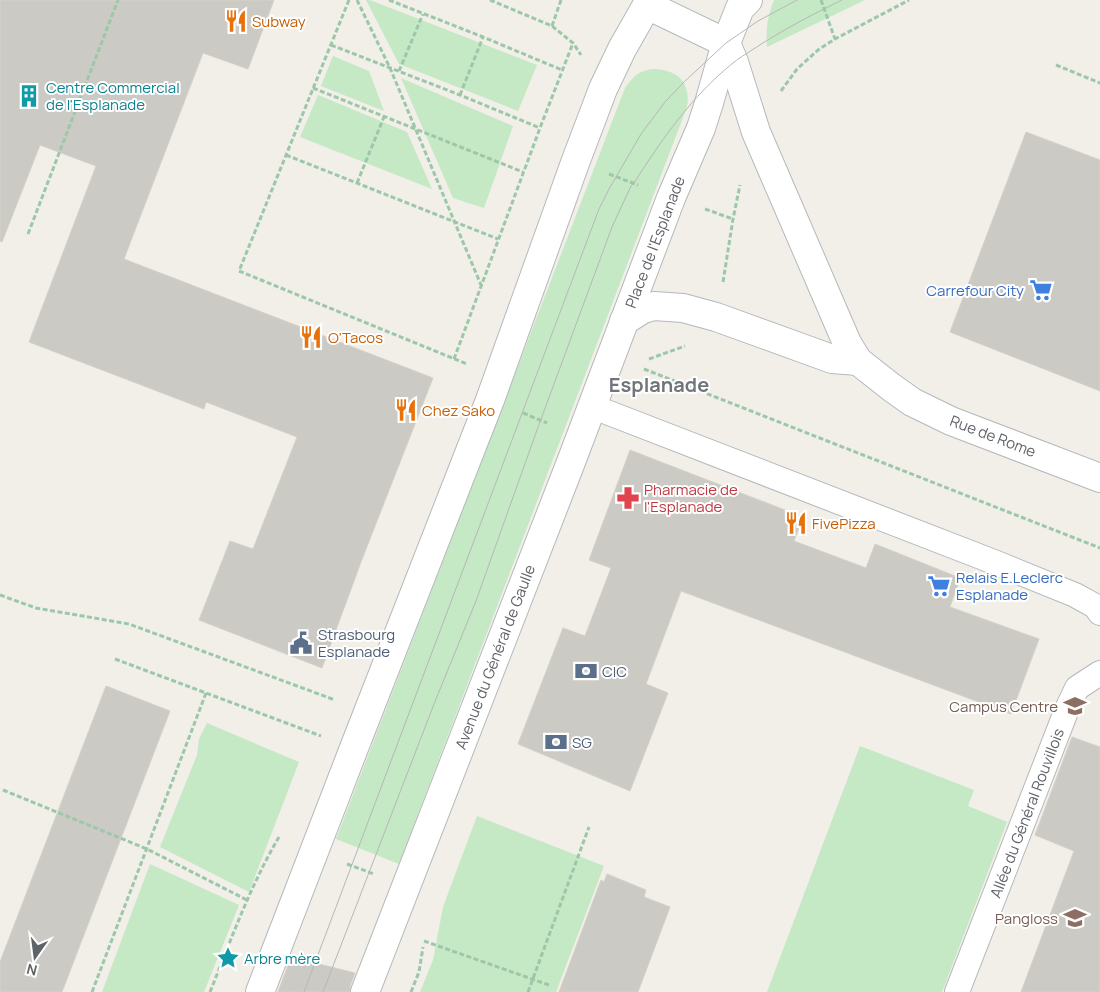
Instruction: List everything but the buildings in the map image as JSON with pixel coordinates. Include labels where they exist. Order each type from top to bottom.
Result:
[{"type":"street","name":"Place de l'Esplanade","points":[[624,321],[671,198],[701,128],[726,43],[740,8],[748,0]]},
{"type":"street","points":[[260,992],[490,400],[603,89],[645,2],[726,43],[734,62],[756,132],[847,343],[858,361]]},
{"type":"street","name":"Place de l'Esplanade","points":[[624,321],[643,309],[654,306],[684,308],[716,316],[832,360],[858,361]]},
{"type":"street","name":"Avenue du Général de Gaulle","points":[[365,992],[624,321]]},
{"type":"street","name":"Rue de Rome","points":[[858,361],[912,402],[952,420],[1100,478]]},
{"type":"lane","points":[[592,406],[1066,591],[1095,606],[1100,613]]},
{"type":"lane","name":"Allée du Général Rouvillois","points":[[957,992],[1067,709],[1077,688],[1100,673]]},
{"type":"path","points":[[28,234],[118,0]]},
{"type":"path","points":[[349,0],[239,272],[468,365]]},
{"type":"path","points":[[357,0],[390,68],[482,284]]},
{"type":"path","points":[[389,0],[562,70]]},
{"type":"path","points":[[490,0],[552,26],[573,43],[583,58]]},
{"type":"path","points":[[552,26],[561,0]]},
{"type":"path","points":[[821,0],[835,39]]},
{"type":"path","points":[[399,71],[423,14]]},
{"type":"path","points":[[460,95],[483,37]]},
{"type":"path","points":[[454,359],[573,43]]},
{"type":"path","points":[[331,45],[540,128]]},
{"type":"path","points":[[1056,66],[1100,83]]},
{"type":"path","points":[[313,88],[523,172]]},
{"type":"path","points":[[357,183],[384,116]]},
{"type":"path","points":[[286,155],[498,239]]},
{"type":"path","points":[[638,367],[1100,548]]},
{"type":"path","points":[[490,400],[580,436]]},
{"type":"path","points":[[0,595],[36,608],[129,624],[343,703]]},
{"type":"path","points":[[115,659],[354,748]]},
{"type":"path","points":[[92,992],[206,693]]},
{"type":"path","points":[[3,790],[147,849],[247,900]]},
{"type":"path","points":[[528,992],[590,826]]},
{"type":"path","points":[[424,941],[549,985]]},
{"type":"green space","points":[[366,0],[537,65],[518,111],[399,64]]},
{"type":"green space","points":[[774,0],[865,0],[767,47],[768,23]]},
{"type":"green space","points":[[333,56],[369,71],[384,111],[321,86]]},
{"type":"green space","points":[[652,69],[669,71],[680,79],[687,91],[687,107],[399,864],[336,839],[625,88],[636,75]]},
{"type":"green space","points":[[401,78],[513,126],[484,208],[453,198]]},
{"type":"green space","points":[[318,95],[407,132],[432,189],[300,137]]},
{"type":"green space","points":[[207,723],[299,762],[249,892],[160,847],[197,755],[199,739]]},
{"type":"green space","points":[[860,746],[974,790],[968,806],[1007,822],[942,992],[767,992]]},
{"type":"green space","points":[[477,816],[604,866],[556,992],[420,992],[433,960],[443,907]]},
{"type":"green space","points":[[150,864],[239,905],[204,992],[102,992]]},
{"type":"tram line","points":[[304,992],[599,209],[641,134],[665,102],[726,43],[758,21],[797,0]]},
{"type":"tram line","points":[[323,992],[434,704],[476,601],[612,227],[631,186],[679,119],[704,89],[718,76],[738,59],[763,43],[842,0]]},
{"type":"place","name":"Subway","points":[[236,21]]},
{"type":"place","name":"Centre Commercial de l'Esplanade","points":[[29,96]]},
{"type":"place","name":"Carrefour City","points":[[1041,290]]},
{"type":"place","name":"O'Tacos","points":[[311,337]]},
{"type":"place","name":"Chez Sako","points":[[406,410]]},
{"type":"place","name":"Pharmacie de l'Esplanade","points":[[628,498]]},
{"type":"place","name":"FivePizza","points":[[796,523]]},
{"type":"place","name":"Relais E.Leclerc Esplanade","points":[[939,586]]},
{"type":"place","name":"Strasbourg Esplanade","points":[[301,643]]},
{"type":"place","name":"CIC","points":[[586,671]]},
{"type":"place","name":"Campus Centre","points":[[1075,706]]},
{"type":"place","name":"SG","points":[[556,742]]},
{"type":"place","name":"Pangloss","points":[[1075,918]]},
{"type":"place","name":"Arbre mère","points":[[228,958]]},
{"type":"district","name":"Esplanade","points":[[659,384]]}]
